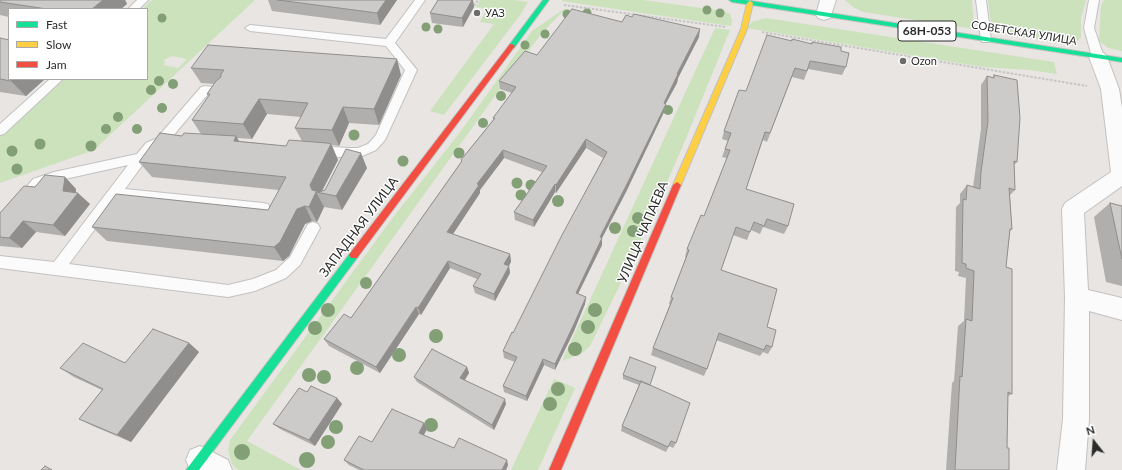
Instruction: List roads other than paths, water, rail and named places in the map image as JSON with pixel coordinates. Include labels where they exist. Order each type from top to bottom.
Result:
[{"type":"street","name":"СОВЕТСКАЯ УЛИЦА","points":[[732,0],[750,3],[826,7],[986,40],[1122,60]]},
{"type":"street","name":"ЗАПАДНАЯ УЛИЦА","points":[[203,467],[546,1]]},
{"type":"street","name":"УЛИЦА ЧАПАЕВА","points":[[555,470],[744,29],[750,3]]},
{"type":"street","points":[[1071,470],[1076,419],[1078,297],[1073,209],[1122,175],[1110,89],[1098,57]]},
{"type":"street","points":[[1078,297],[1122,309]]},
{"type":"lane","points":[[134,8],[143,0]]},
{"type":"lane","points":[[389,43],[420,0]]},
{"type":"lane","points":[[981,0],[986,40]]},
{"type":"lane","points":[[1094,0],[1089,28],[1098,57]]},
{"type":"lane","points":[[250,28],[389,43],[411,70],[378,143],[372,147],[349,154],[302,150]]},
{"type":"lane","points":[[0,131],[56,80]]},
{"type":"lane","points":[[57,269],[150,146],[162,140],[205,90],[223,92]]},
{"type":"lane","points":[[162,140],[178,140]]},
{"type":"lane","points":[[342,167],[349,154]]},
{"type":"lane","points":[[0,230],[38,183],[54,177],[140,158]]},
{"type":"lane","points":[[114,193],[263,208]]},
{"type":"lane","points":[[0,262],[228,291],[255,285],[284,271],[295,261],[313,228]]},
{"type":"place","name":"УАЗ","points":[[477,13]]},
{"type":"place","name":"Ozon","points":[[903,61]]}]
